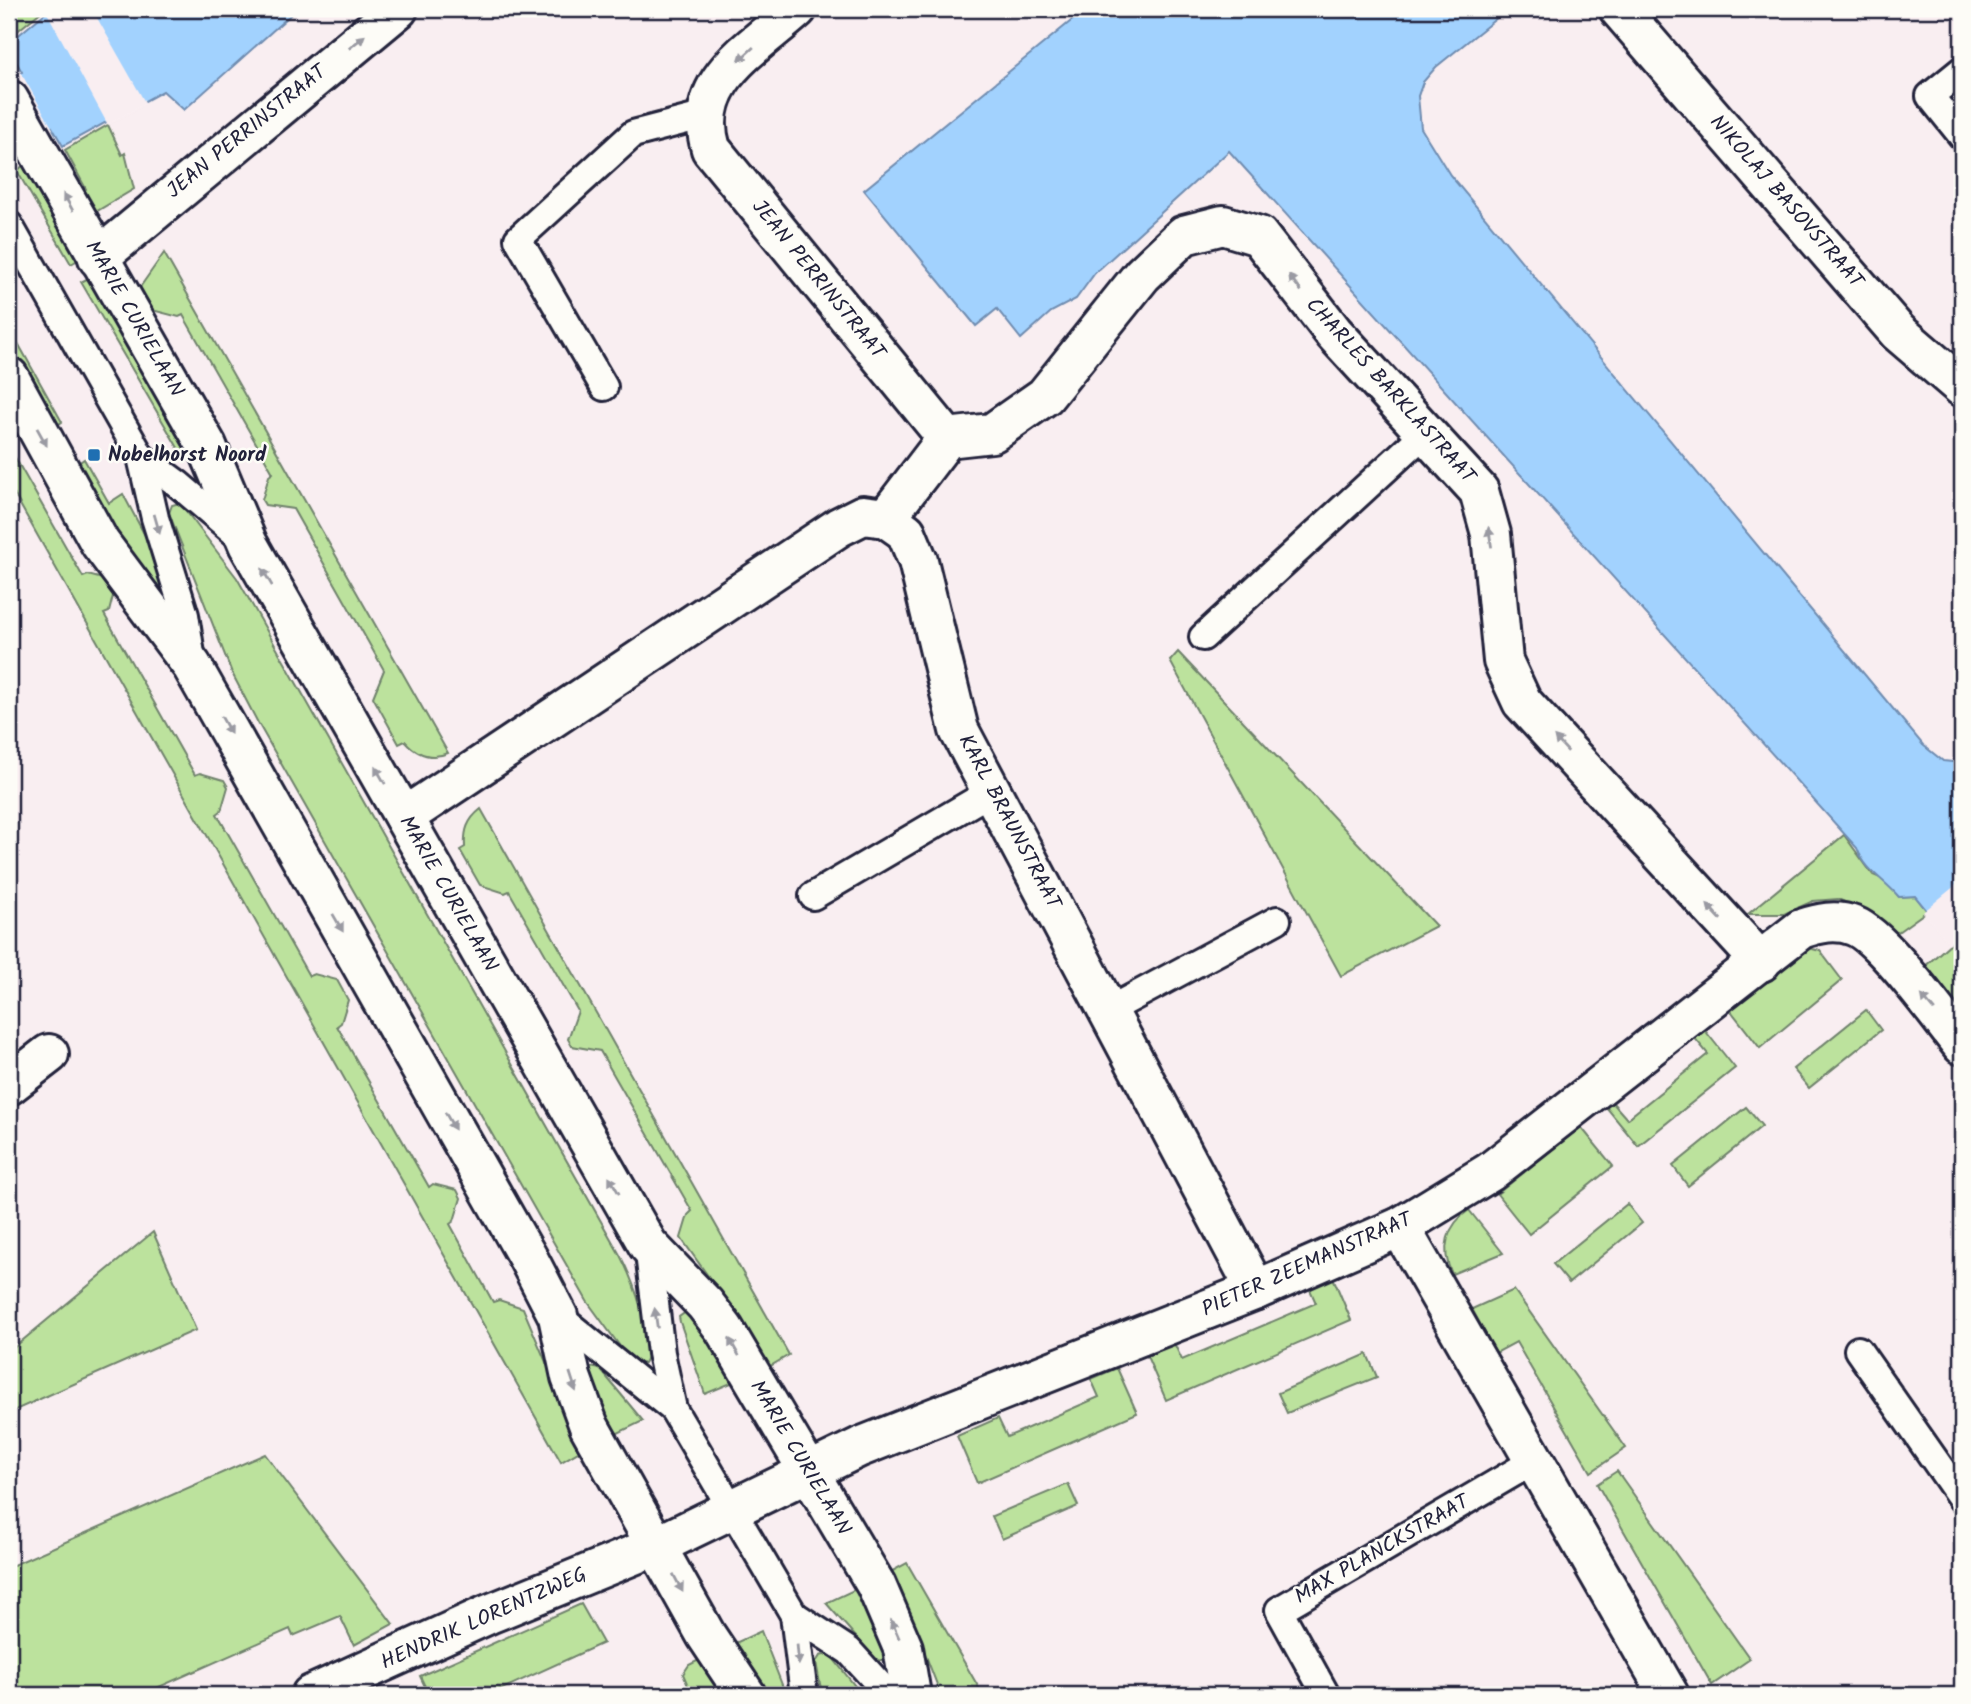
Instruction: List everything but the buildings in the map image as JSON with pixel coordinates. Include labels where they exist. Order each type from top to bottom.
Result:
[{"type":"street","name":"JEAN PERRINSTRAAT","points":[[98,258],[181,186],[398,9]]},
{"type":"street","name":"JEAN PERRINSTRAAT","points":[[797,9],[718,80],[709,96],[706,115],[711,149],[947,438]]},
{"type":"street","name":"NIKOLAJ BASOVSTRAAT","points":[[1619,9],[1898,332],[1960,380]]},
{"type":"street","name":"MARIE CURIELAAN","points":[[9,100],[207,446],[248,544],[648,1245],[705,1304],[724,1329],[876,1586],[903,1648],[911,1695]]},
{"type":"street","name":"CHARLES BARKLASTRAAT","points":[[947,438],[992,433],[1045,396],[1142,275],[1184,235],[1223,225],[1259,236],[1334,333],[1479,491],[1491,534],[1503,661],[1522,702],[1761,962]]},
{"type":"street","name":"MARIE CURIELAAN","points":[[9,377],[100,543],[192,666],[558,1316],[571,1377],[589,1426],[706,1635],[746,1695]]},
{"type":"street","points":[[404,817],[839,527],[863,515],[886,518],[947,438]]},
{"type":"street","name":"KARL BRAUNSTRAAT","points":[[886,518],[906,531],[918,561],[959,730],[1256,1290]]},
{"type":"street","name":"PIETER ZEEMANSTRAAT","points":[[732,1511],[871,1442],[1256,1290],[1400,1227],[1490,1172],[1801,929],[1839,922],[1856,926],[1877,943],[1962,1045]]},
{"type":"street","points":[[9,1085],[49,1054]]},
{"type":"street","points":[[1400,1227],[1669,1695]]},
{"type":"street","name":"HENDRIK LORENTZWEG","points":[[311,1695],[489,1614],[658,1545],[732,1511]]},
{"type":"lane","points":[[1962,70],[1930,96],[1962,136]]},
{"type":"lane","points":[[604,387],[518,239],[633,134],[706,115]]},
{"type":"lane","name":"MARIE CURIELAAN","points":[[9,225],[141,457],[155,518],[185,615],[192,666]]},
{"type":"lane","points":[[1203,637],[1425,433]]},
{"type":"lane","name":"MARIE CURIELAAN","points":[[141,457],[211,510],[248,544]]},
{"type":"lane","points":[[813,896],[992,791]]},
{"type":"lane","points":[[1109,1010],[1277,920]]},
{"type":"lane","name":"MARIE CURIELAAN","points":[[648,1245],[660,1353],[673,1409],[794,1615],[804,1695]]},
{"type":"lane","name":"MARIE CURIELAAN","points":[[558,1316],[673,1409]]},
{"type":"lane","points":[[1858,1350],[1962,1499]]},
{"type":"lane","name":"MAX PLANCKSTRAAT","points":[[1326,1695],[1279,1610],[1534,1461]]},
{"type":"lane","name":"MARIE CURIELAAN","points":[[794,1615],[849,1651],[889,1695]]},
{"type":"green space","points":[[9,9],[43,9],[43,10],[9,38]]},
{"type":"green space","points":[[108,125],[122,155],[125,153],[134,189],[92,214],[80,193],[86,189],[65,150]]},
{"type":"green space","points":[[28,161],[83,257],[71,264],[17,171]]},
{"type":"green space","points":[[164,253],[448,753],[430,756],[414,750],[405,741],[399,744],[373,697],[384,670],[293,509],[265,505],[262,500],[269,476],[273,473],[183,315],[179,317],[148,309],[138,290]]},
{"type":"green space","points":[[94,275],[193,449],[181,453],[81,282]]},
{"type":"green space","points":[[9,327],[62,422],[56,426],[9,343]]},
{"type":"green space","points":[[9,447],[83,577],[88,575],[110,581],[115,588],[109,612],[104,614],[195,775],[200,773],[224,780],[228,787],[221,811],[217,814],[309,976],[314,974],[337,980],[348,1000],[341,1023],[337,1026],[429,1187],[433,1184],[457,1190],[461,1198],[454,1221],[450,1224],[493,1302],[499,1300],[523,1308],[583,1449],[561,1462],[9,485]]},
{"type":"green space","points":[[84,459],[109,503],[123,494],[150,545],[165,595],[157,604],[77,464]]},
{"type":"green space","points":[[180,503],[237,578],[620,1255],[636,1293],[645,1326],[648,1341],[644,1363],[639,1364],[627,1356],[587,1301],[258,723],[232,673],[169,513],[172,505]]},
{"type":"green space","points":[[1178,652],[1436,926],[1341,976],[1170,661]]},
{"type":"green space","points":[[481,809],[789,1355],[767,1368],[740,1321],[681,1238],[688,1215],[692,1211],[600,1051],[572,1046],[568,1039],[578,1011],[509,891],[505,893],[480,885],[460,850],[465,847],[466,831],[470,822]]},
{"type":"green space","points":[[1844,835],[1873,875],[1885,880],[1899,897],[1915,896],[1927,911],[1891,937],[1864,910],[1838,899],[1813,901],[1784,914],[1748,914]]},
{"type":"green space","points":[[1952,942],[1962,954],[1959,981],[1962,986],[1962,1022],[1922,969]]},
{"type":"green space","points":[[1805,947],[1820,951],[1842,980],[1760,1048],[1728,1007]]},
{"type":"green space","points":[[1866,1010],[1881,1030],[1809,1088],[1793,1069]]},
{"type":"green space","points":[[1703,1028],[1735,1068],[1638,1146],[1606,1107],[1612,1102],[1627,1119],[1708,1054],[1693,1036]]},
{"type":"green space","points":[[1746,1107],[1762,1126],[1688,1186],[1673,1166]]},
{"type":"green space","points":[[1581,1127],[1613,1166],[1529,1234],[1497,1194]]},
{"type":"green space","points":[[1627,1204],[1642,1223],[1569,1283],[1553,1264]]},
{"type":"green space","points":[[1469,1210],[1503,1253],[1452,1274],[1446,1256],[1448,1238],[1455,1223]]},
{"type":"green space","points":[[153,1232],[196,1330],[13,1411],[9,1410],[11,1350]]},
{"type":"green space","points":[[1332,1275],[1351,1320],[1166,1400],[1146,1354],[1174,1343],[1182,1360],[1316,1303],[1308,1285]]},
{"type":"green space","points":[[1514,1290],[1626,1448],[1591,1472],[1516,1342],[1496,1353],[1472,1309]]},
{"type":"green space","points":[[690,1309],[736,1381],[705,1394],[679,1317]]},
{"type":"green space","points":[[1367,1354],[1377,1377],[1287,1413],[1278,1393]]},
{"type":"green space","points":[[590,1367],[600,1369],[643,1421],[610,1437],[582,1370]]},
{"type":"green space","points":[[1117,1368],[1137,1413],[977,1483],[957,1436],[998,1418],[1007,1437],[1099,1397],[1091,1379]]},
{"type":"green space","points":[[265,1454],[393,1624],[354,1645],[340,1616],[293,1636],[290,1629],[141,1695],[9,1695],[9,1563],[11,1566]]},
{"type":"green space","points":[[1617,1471],[1750,1659],[1712,1685],[1597,1484]]},
{"type":"green space","points":[[1068,1484],[1078,1506],[1002,1539],[992,1516]]},
{"type":"green space","points":[[907,1563],[983,1695],[941,1695],[922,1646],[885,1575]]},
{"type":"green space","points":[[858,1588],[892,1658],[877,1661],[826,1603]]},
{"type":"green space","points":[[581,1604],[603,1643],[489,1695],[429,1695],[420,1676]]},
{"type":"green space","points":[[761,1631],[786,1695],[760,1695],[729,1646]]},
{"type":"green space","points":[[828,1654],[862,1695],[822,1695],[816,1662],[820,1656]]},
{"type":"green space","points":[[701,1659],[723,1695],[692,1695],[683,1674],[689,1665]]},
{"type":"water","points":[[50,9],[297,9],[184,110],[163,91],[63,146],[52,127],[9,162],[9,83],[22,72],[9,49],[9,43]]},
{"type":"water","points":[[1071,9],[1323,9],[1355,17],[1373,9],[1508,9],[1436,67],[1423,82],[1418,96],[1421,128],[1450,175],[1923,745],[1943,761],[1962,763],[1962,954],[1915,896],[1899,897],[1870,869],[1857,848],[1229,151],[1095,273],[1076,299],[1051,312],[1021,339],[997,309],[976,326],[864,190],[1076,17]]},
{"type":"pier","points":[[45,9],[92,9],[146,104],[108,125]]},
{"type":"pier","points":[[20,71],[53,129],[9,165],[9,80]]},
{"type":"pier","points":[[1962,880],[1962,933],[1949,944],[1923,912]]},
{"type":"place","name":"Nobelhorst Noord","points":[[94,455]]}]
